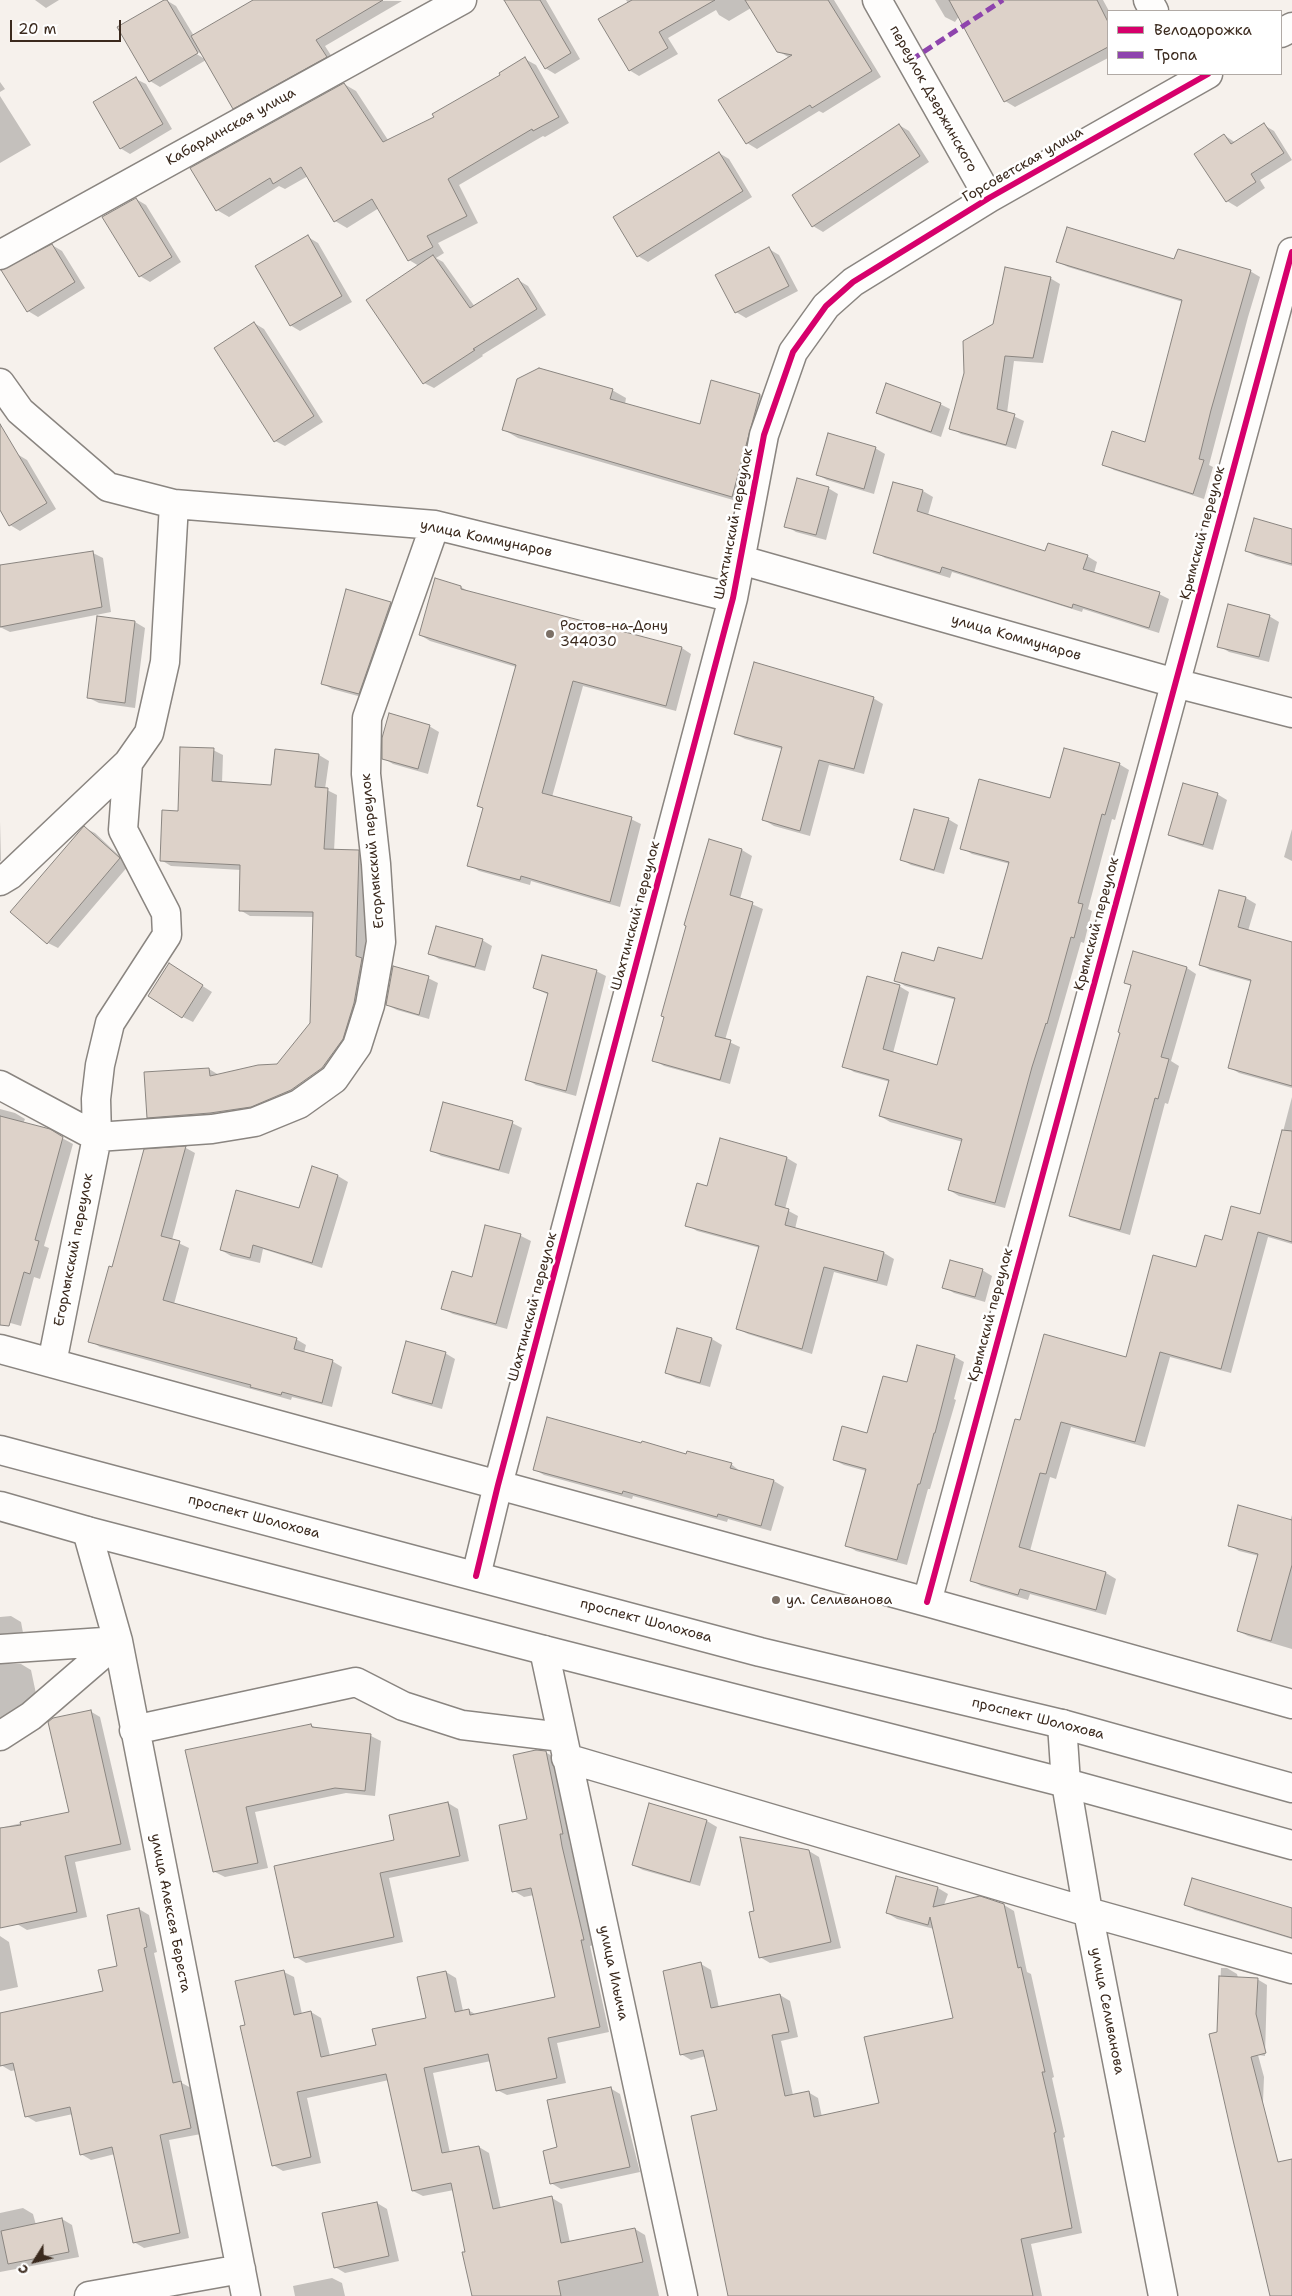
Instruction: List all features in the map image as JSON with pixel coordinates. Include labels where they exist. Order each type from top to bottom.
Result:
[{"type":"street","name":"Кабардинская улица","points":[[0,255],[462,0]]},
{"type":"street","name":"переулок Дзержинского","points":[[877,0],[989,198]]},
{"type":"street","name":"Горсоветская улица","points":[[853,282],[989,198],[1198,76]]},
{"type":"street","name":"Крымский переулок","points":[[927,1602],[1292,252]]},
{"type":"street","name":"Шахтинский переулок","points":[[476,1576],[498,1485],[734,598],[764,435],[793,352],[826,306],[853,282]]},
{"type":"street","name":"улица Коммунаров","points":[[0,383],[20,410],[108,487],[174,504],[435,525],[734,598]]},
{"type":"street","points":[[0,881],[10,875],[128,763],[149,733],[165,662],[174,504]]},
{"type":"street","name":"Егорлыкский переулок","points":[[97,1137],[212,1128],[256,1122],[299,1104],[334,1079],[357,1046],[370,1005],[381,942],[376,864],[366,774],[367,718],[435,525]]},
{"type":"street","name":"улица Коммунаров","points":[[741,560],[1292,713]]},
{"type":"street","name":"Егорлыкский переулок","points":[[52,1362],[97,1137],[96,1099],[110,1023],[167,935],[166,913],[123,830],[128,763]]},
{"type":"street","points":[[0,1085],[97,1137]]},
{"type":"street","points":[[0,1349],[927,1602],[1292,1704]]},
{"type":"street","name":"проспект Шолохова","points":[[0,1450],[760,1652],[1062,1724],[1292,1788]]},
{"type":"street","points":[[0,1506],[88,1531],[544,1650],[1066,1782],[1292,1845]]},
{"type":"street","name":"улица Алексея Береста","points":[[88,1531],[118,1641],[246,2296]]},
{"type":"street","points":[[0,1649],[118,1641]]},
{"type":"street","points":[[0,1736],[31,1716],[118,1641]]},
{"type":"street","name":"улица Ильича","points":[[544,1650],[683,2296]]},
{"type":"street","points":[[134,1730],[356,1682],[403,1706],[462,1725],[564,1748],[1088,1912],[1292,1969]]},
{"type":"street","name":"улица Селиванова","points":[[1062,1724],[1066,1782],[1088,1912],[1163,2296]]},
{"type":"street","points":[[90,2296],[241,2269]]},
{"type":"building","points":[[167,0],[198,53],[149,82],[117,27]]},
{"type":"building","points":[[253,0],[383,0],[316,40],[327,57],[233,109],[191,36]]},
{"type":"building","points":[[504,0],[540,0],[571,53],[545,69]]},
{"type":"building","points":[[632,0],[715,0],[659,32],[668,48],[629,71],[598,19]]},
{"type":"building","points":[[745,0],[828,0],[872,71],[812,108],[810,105],[746,144],[718,100],[792,55],[777,52]]},
{"type":"building","points":[[949,0],[1097,0],[1107,20],[1107,48],[1004,102]]},
{"type":"building","points":[[525,57],[559,117],[533,131],[532,129],[448,179],[467,216],[427,236],[433,247],[408,261],[372,199],[334,222],[301,167],[273,184],[270,178],[216,211],[190,168],[344,83],[383,142],[434,117],[432,114],[500,75],[499,73]]},
{"type":"building","points":[[136,77],[163,124],[120,149],[93,102]]},
{"type":"building","points":[[1264,123],[1284,153],[1251,174],[1256,182],[1226,202],[1194,154],[1224,134],[1231,144]]},
{"type":"building","points":[[899,124],[920,156],[812,227],[792,195]]},
{"type":"building","points":[[719,152],[743,191],[637,257],[613,217]]},
{"type":"building","points":[[136,198],[172,257],[139,277],[102,217]]},
{"type":"building","points":[[1067,227],[1174,259],[1178,249],[1251,270],[1211,410],[1199,459],[1204,460],[1193,494],[1102,465],[1112,431],[1145,442],[1182,300],[1056,262]]},
{"type":"building","points":[[308,235],[342,296],[290,326],[255,266]]},
{"type":"building","points":[[52,244],[75,282],[27,312],[1,270]]},
{"type":"building","points":[[769,247],[789,286],[735,313],[715,275]]},
{"type":"building","points":[[433,255],[470,308],[518,278],[537,309],[473,349],[475,350],[423,384],[366,300]]},
{"type":"building","points":[[1005,267],[1051,277],[1033,358],[1005,356],[997,409],[1015,414],[1006,445],[949,429],[964,373],[963,341],[993,324]]},
{"type":"building","points":[[254,322],[314,416],[274,442],[214,348]]},
{"type":"building","points":[[539,368],[613,389],[610,399],[700,424],[711,380],[760,394],[732,497],[502,430],[517,379]]},
{"type":"building","points":[[886,383],[941,403],[931,432],[876,413]]},
{"type":"building","points":[[0,424],[47,503],[9,526],[0,510]]},
{"type":"building","points":[[828,433],[876,447],[864,489],[816,475]]},
{"type":"building","points":[[797,478],[829,487],[816,535],[784,527]]},
{"type":"building","points":[[893,482],[923,490],[917,511],[1045,551],[1048,543],[1088,555],[1083,569],[1160,592],[1149,628],[1073,604],[1072,608],[942,567],[940,573],[873,553]]},
{"type":"building","points":[[1254,518],[1292,529],[1292,564],[1245,551]]},
{"type":"building","points":[[93,551],[102,607],[0,627],[0,565]]},
{"type":"building","points":[[435,578],[461,586],[461,589],[682,647],[666,706],[573,681],[542,793],[632,817],[610,902],[521,876],[520,880],[467,866],[483,808],[477,806],[516,665],[419,635]]},
{"type":"building","points":[[346,589],[391,602],[359,694],[321,684]]},
{"type":"building","points":[[1228,604],[1270,615],[1259,657],[1217,647]]},
{"type":"building","points":[[97,616],[135,621],[125,703],[87,698]]},
{"type":"building","points":[[754,662],[874,697],[854,769],[819,760],[800,831],[762,820],[782,747],[734,734]]},
{"type":"building","points":[[389,713],[430,725],[418,769],[382,759],[382,738]]},
{"type":"building","points":[[180,747],[214,748],[212,781],[271,785],[275,749],[319,754],[315,787],[328,788],[324,849],[359,850],[356,956],[362,958],[354,1003],[343,1039],[322,1068],[291,1090],[251,1107],[210,1113],[147,1118],[144,1072],[209,1068],[210,1076],[258,1065],[277,1064],[310,1023],[313,912],[239,911],[240,865],[160,861],[162,810],[178,811]]},
{"type":"building","points":[[1064,748],[1120,763],[1105,815],[1102,814],[1078,903],[1083,904],[1074,938],[1071,937],[1047,1024],[1032,1067],[995,1203],[948,1190],[962,1139],[879,1116],[889,1080],[842,1067],[867,976],[900,985],[883,1049],[937,1065],[955,998],[894,981],[902,952],[934,961],[938,947],[982,959],[1009,862],[960,849],[979,779],[1050,798]]},
{"type":"building","points":[[1183,783],[1218,793],[1203,845],[1168,835]]},
{"type":"building","points":[[914,809],[949,818],[934,870],[900,860]]},
{"type":"building","points":[[84,826],[120,858],[47,944],[10,912]]},
{"type":"building","points":[[709,839],[742,849],[730,895],[753,902],[715,1036],[731,1040],[720,1080],[652,1061],[664,1017],[661,1016],[686,926],[684,925]]},
{"type":"building","points":[[1219,890],[1246,897],[1238,927],[1292,942],[1292,1086],[1228,1068],[1251,980],[1199,965]]},
{"type":"building","points":[[436,926],[483,939],[475,967],[428,954]]},
{"type":"building","points":[[1133,951],[1187,967],[1161,1057],[1169,1059],[1158,1099],[1155,1098],[1120,1230],[1069,1216],[1120,1033],[1118,1032],[1131,985],[1124,983]]},
{"type":"building","points":[[542,955],[597,970],[566,1091],[525,1080],[548,993],[533,988]]},
{"type":"building","points":[[169,963],[203,985],[182,1018],[148,996]]},
{"type":"building","points":[[393,966],[429,976],[419,1015],[386,1005]]},
{"type":"building","points":[[443,1102],[513,1121],[499,1170],[430,1151]]},
{"type":"building","points":[[0,1116],[50,1129],[63,1137],[35,1240],[39,1241],[30,1274],[24,1272],[9,1326],[0,1325]]},
{"type":"building","points":[[1282,1130],[1292,1131],[1292,1242],[1258,1232],[1221,1369],[1160,1352],[1135,1442],[1061,1422],[1046,1474],[1040,1473],[1019,1547],[1106,1572],[1096,1610],[1020,1589],[1018,1595],[970,1581],[1015,1419],[1020,1420],[1044,1334],[1126,1357],[1153,1255],[1196,1267],[1205,1235],[1222,1240],[1231,1206],[1260,1214]]},
{"type":"building","points":[[720,1138],[787,1157],[775,1205],[789,1209],[785,1225],[884,1252],[877,1281],[824,1267],[802,1349],[736,1329],[759,1246],[685,1226],[697,1183],[707,1186]]},
{"type":"building","points":[[186,1146],[161,1236],[180,1241],[163,1300],[297,1338],[294,1349],[333,1360],[322,1403],[282,1392],[281,1395],[250,1387],[251,1385],[88,1342],[109,1266],[112,1267],[144,1149]]},
{"type":"building","points":[[312,1166],[338,1175],[312,1263],[253,1245],[250,1258],[220,1250],[236,1190],[299,1208]]},
{"type":"building","points":[[485,1225],[521,1234],[496,1324],[441,1309],[452,1271],[472,1277]]},
{"type":"building","points":[[950,1260],[983,1269],[975,1297],[942,1288]]},
{"type":"building","points":[[677,1328],[712,1338],[700,1383],[665,1373]]},
{"type":"building","points":[[406,1341],[446,1352],[432,1404],[392,1393]]},
{"type":"building","points":[[917,1345],[955,1355],[935,1433],[920,1484],[918,1484],[897,1560],[845,1546],[866,1469],[833,1460],[842,1426],[867,1433],[883,1376],[907,1382]]},
{"type":"building","points":[[547,1417],[641,1443],[642,1441],[686,1454],[687,1451],[732,1463],[730,1468],[774,1480],[761,1526],[718,1514],[717,1517],[623,1491],[622,1494],[533,1470]]},
{"type":"building","points":[[1238,1505],[1292,1520],[1292,1565],[1271,1641],[1237,1631],[1258,1554],[1228,1546]]},
{"type":"building","points":[[91,1710],[121,1844],[65,1856],[77,1912],[0,1928],[0,1828],[21,1825],[20,1822],[69,1812],[48,1722],[53,1718]]},
{"type":"building","points":[[311,1724],[312,1727],[371,1734],[365,1791],[335,1788],[246,1807],[258,1863],[213,1872],[185,1750]]},
{"type":"building","points":[[536,1750],[546,1751],[563,1834],[560,1834],[562,1846],[584,1940],[581,1940],[600,2027],[548,2038],[557,2078],[496,2091],[488,2054],[424,2068],[442,2153],[479,2146],[493,2209],[552,2196],[561,2243],[635,2228],[643,2262],[558,2281],[561,2296],[472,2296],[462,2252],[465,2252],[451,2183],[412,2191],[386,2074],[297,2092],[311,2157],[272,2166],[240,2026],[245,2025],[235,1981],[284,1970],[294,2015],[311,2011],[321,2057],[376,2045],[372,2029],[426,2018],[417,1977],[446,1971],[455,2012],[469,2009],[470,2015],[555,1997],[531,1888],[512,1892],[499,1825],[527,1819],[513,1755]]},
{"type":"building","points":[[448,1802],[460,1856],[380,1873],[394,1937],[294,1958],[274,1866],[394,1840],[389,1815]]},
{"type":"building","points":[[649,1803],[707,1820],[690,1882],[632,1865]]},
{"type":"building","points":[[740,1837],[809,1850],[831,1942],[759,1958],[749,1912],[754,1911]]},
{"type":"building","points":[[896,1876],[938,1887],[933,1907],[980,1896],[1004,1904],[1018,1968],[1021,1967],[1045,2072],[1042,2072],[1056,2132],[1054,2133],[1072,2228],[1021,2239],[1033,2296],[728,2296],[691,2116],[717,2110],[703,2050],[680,2055],[663,1971],[701,1962],[711,2008],[780,1994],[789,2032],[772,2035],[785,2096],[809,2091],[814,2117],[879,2103],[864,2037],[953,2018],[930,1917],[928,1925],[886,1913]]},
{"type":"building","points":[[1192,1878],[1292,1908],[1292,1938],[1184,1905]]},
{"type":"building","points":[[139,1908],[147,1947],[144,1948],[173,2083],[181,2081],[191,2128],[160,2135],[180,2233],[133,2243],[112,2147],[80,2155],[70,2107],[25,2117],[13,2063],[0,2066],[0,2013],[103,1991],[98,1970],[117,1966],[107,1915]]},
{"type":"building","points":[[1219,1976],[1258,1978],[1256,2014],[1266,2053],[1251,2057],[1278,2162],[1292,2159],[1292,2296],[1270,2296],[1233,2140],[1209,2034],[1217,2032]]},
{"type":"building","points":[[611,2087],[630,2167],[550,2184],[543,2151],[557,2147],[547,2100]]},
{"type":"building","points":[[377,2202],[389,2256],[334,2268],[322,2213]]},
{"type":"building","points":[[62,2218],[69,2252],[8,2264],[1,2231]]},
{"type":"marked path","points":[[911,60],[1003,0]]},
{"type":"cycle path","points":[[476,1576],[498,1485],[733,598],[764,435],[793,352],[826,306],[853,282],[989,198],[1206,75]]},
{"type":"cycle path","points":[[927,1602],[1292,252]]},
{"type":"place","name":"Ростов-на-Дону 344030","points":[[550,634]]},
{"type":"place","name":"ул. Селиванова","points":[[776,1600]]}]
